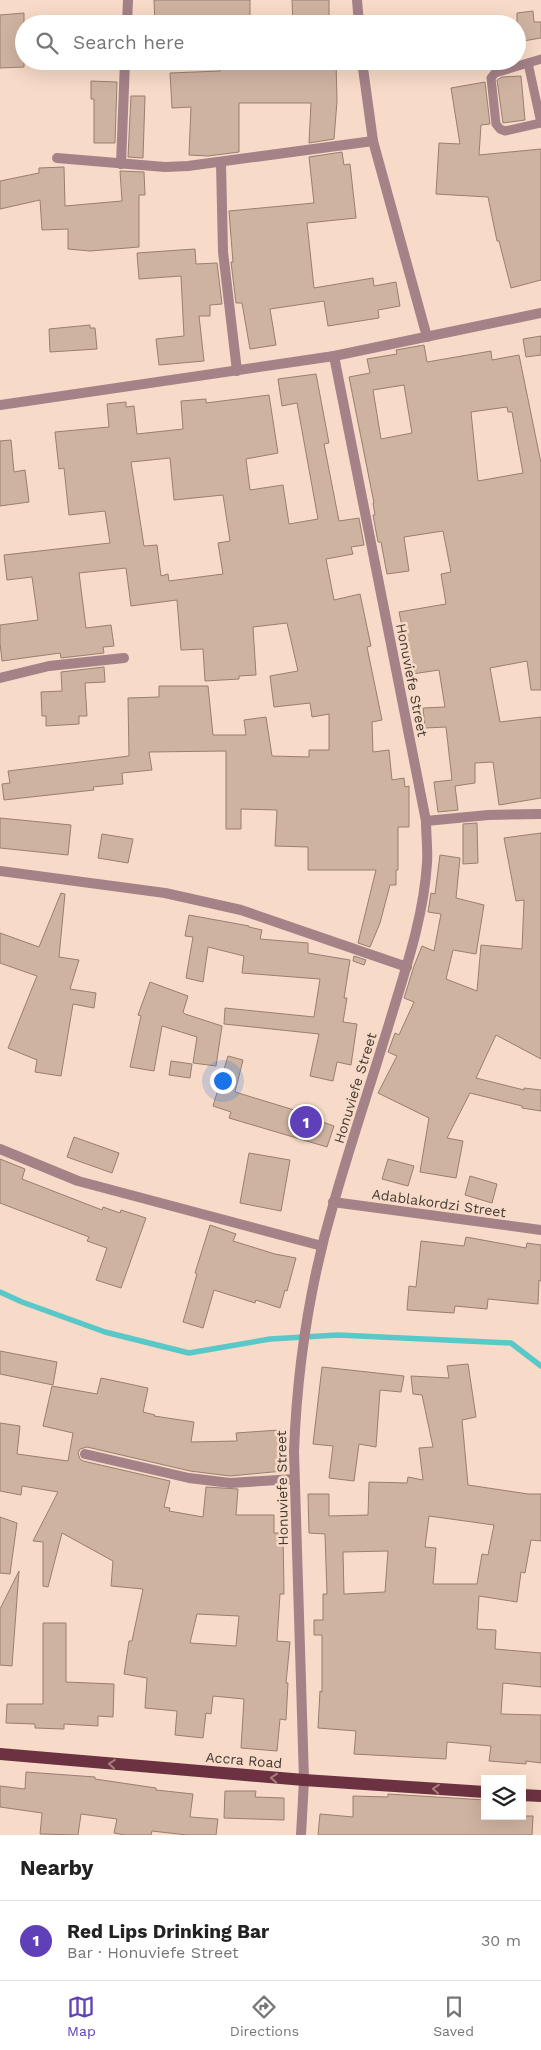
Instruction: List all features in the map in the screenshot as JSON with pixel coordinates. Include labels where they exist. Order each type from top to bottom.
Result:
[{"type":"main road","name":"Accra Road","points":[[0,1754],[304,1780],[481,1792]]},
{"type":"main road","points":[[526,1794],[541,1796]]},
{"type":"street","points":[[127,15],[128,0]]},
{"type":"street","points":[[357,0],[358,15]]},
{"type":"street","points":[[121,164],[125,70]]},
{"type":"street","points":[[363,70],[373,141],[427,338]]},
{"type":"street","points":[[57,158],[165,167],[221,163],[373,141]]},
{"type":"street","points":[[221,163],[223,252],[237,371]]},
{"type":"street","points":[[0,405],[334,356],[541,313]]},
{"type":"street","name":"Honuviefe Street","points":[[301,1835],[304,1780],[294,1479],[296,1404],[303,1345],[322,1246],[333,1202],[407,967],[422,898],[427,862],[426,821],[334,356]]},
{"type":"street","points":[[0,678],[49,666],[124,658]]},
{"type":"street","points":[[426,821],[488,815],[541,814]]},
{"type":"street","points":[[0,871],[165,893],[241,910],[407,967]]},
{"type":"street","points":[[0,1149],[78,1181],[322,1246]]},
{"type":"street","name":"Adablakordzi Street","points":[[333,1202],[541,1230]]},
{"type":"street","points":[[85,1454],[189,1478],[230,1483],[294,1479]]},
{"type":"lane","points":[[506,70],[496,73],[491,78],[496,124],[505,131],[541,123],[528,63],[541,59]]},
{"type":"building","points":[[154,0],[250,0],[250,15],[155,15]]},
{"type":"building","points":[[292,0],[329,0],[329,15],[293,15]]},
{"type":"building","points":[[533,11],[534,22],[541,22],[541,38],[526,40],[526,15],[517,15],[517,13]]},
{"type":"building","points":[[24,13],[24,15],[15,15],[15,67],[0,68],[0,15]]},
{"type":"building","points":[[336,70],[337,101],[334,139],[309,143],[311,103],[239,103],[239,152],[208,156],[189,155],[191,107],[172,108],[170,73]]},
{"type":"building","points":[[521,76],[525,120],[503,123],[497,80],[502,77]]},
{"type":"building","points":[[91,81],[117,82],[115,143],[94,143],[94,99],[91,99]]},
{"type":"building","points":[[485,82],[490,124],[481,125],[479,155],[541,149],[541,280],[511,288],[499,241],[497,241],[488,197],[436,194],[439,143],[460,144],[451,88]]},
{"type":"building","points":[[131,96],[145,96],[143,158],[128,157]]},
{"type":"building","points":[[342,152],[344,165],[350,164],[356,218],[307,223],[314,288],[373,278],[374,286],[396,282],[400,306],[378,310],[379,318],[328,326],[324,301],[270,309],[276,345],[250,349],[242,303],[236,303],[231,262],[233,262],[229,211],[314,203],[309,157]]},
{"type":"building","points":[[64,167],[65,206],[122,201],[120,171],[144,172],[145,195],[139,195],[139,247],[90,251],[68,249],[68,229],[42,230],[40,200],[0,209],[0,181],[39,173],[39,168]]},
{"type":"building","points":[[195,249],[196,264],[217,263],[222,304],[210,305],[210,316],[199,316],[204,361],[159,365],[156,339],[184,336],[181,276],[139,279],[137,253]]},
{"type":"building","points":[[90,325],[90,328],[95,328],[97,349],[50,352],[49,329]]},
{"type":"building","points":[[541,336],[541,355],[526,357],[523,339]]},
{"type":"building","points":[[424,345],[427,362],[491,351],[492,360],[519,355],[541,463],[541,690],[531,690],[527,661],[490,668],[500,722],[541,717],[541,798],[499,805],[493,762],[475,763],[475,783],[455,786],[458,810],[438,812],[434,782],[452,780],[446,727],[425,728],[423,708],[445,707],[439,670],[412,674],[399,612],[446,604],[441,574],[451,572],[443,531],[404,537],[409,571],[387,574],[381,542],[378,542],[373,515],[375,515],[374,503],[349,377],[370,373],[367,359],[397,354],[396,350]],"holes":[[[404,385],[412,433],[381,439],[373,390]],[[507,407],[508,412],[512,412],[523,473],[478,481],[471,412]]]},
{"type":"building","points":[[316,374],[329,443],[324,444],[339,521],[359,518],[364,545],[351,547],[353,554],[326,559],[334,600],[360,594],[371,646],[367,647],[382,720],[372,722],[373,752],[389,750],[392,780],[404,778],[405,787],[409,786],[409,827],[398,827],[396,885],[390,885],[380,923],[370,947],[358,943],[376,870],[308,870],[308,847],[275,846],[277,810],[241,809],[241,829],[226,829],[226,751],[149,752],[152,770],[122,773],[123,784],[93,787],[94,790],[4,800],[2,784],[10,783],[8,771],[129,756],[128,698],[159,697],[159,686],[208,686],[213,735],[246,735],[244,720],[266,717],[272,756],[309,757],[309,750],[329,750],[329,714],[312,717],[310,703],[274,707],[270,676],[298,671],[287,623],[253,627],[256,675],[239,676],[239,679],[205,681],[203,649],[181,650],[177,600],[131,606],[126,568],[79,573],[86,628],[111,625],[114,646],[103,647],[104,653],[61,658],[60,653],[2,661],[0,625],[38,620],[32,577],[7,580],[4,555],[110,543],[105,511],[69,515],[64,468],[59,469],[55,432],[109,427],[107,404],[126,402],[126,407],[134,406],[137,434],[183,429],[181,401],[206,399],[206,403],[269,395],[278,453],[246,459],[250,490],[283,485],[289,524],[318,519],[297,403],[282,406],[278,379]],"holes":[[[170,458],[174,500],[223,495],[230,541],[218,543],[223,574],[169,581],[168,574],[161,576],[157,545],[144,546],[131,462]]]},
{"type":"building","points":[[11,440],[14,472],[25,470],[29,502],[0,506],[0,441]]},
{"type":"building","points":[[104,667],[105,682],[85,683],[87,716],[79,716],[79,724],[46,726],[46,716],[42,716],[41,692],[62,691],[61,672]]},
{"type":"building","points":[[0,818],[71,825],[68,855],[0,848]]},
{"type":"building","points":[[477,823],[478,863],[463,864],[463,824]]},
{"type":"building","points":[[541,833],[541,1059],[496,1035],[476,1078],[524,1090],[524,1088],[541,1090],[541,1111],[522,1108],[522,1106],[470,1093],[447,1138],[463,1141],[456,1178],[420,1172],[429,1118],[378,1093],[397,1056],[388,1052],[395,1033],[399,1035],[414,1002],[404,998],[414,966],[422,946],[434,951],[441,914],[428,912],[431,893],[435,894],[440,855],[460,858],[456,898],[484,905],[476,954],[453,950],[446,979],[477,991],[481,945],[522,949],[524,900],[516,901],[504,838]]},
{"type":"building","points":[[102,834],[133,839],[128,863],[98,858]]},
{"type":"building","points":[[61,893],[65,894],[59,957],[79,960],[70,989],[96,993],[94,1008],[73,1004],[61,1076],[35,1072],[37,1060],[8,1048],[37,976],[0,963],[0,933],[39,947]]},
{"type":"building","points":[[189,915],[249,926],[262,930],[260,939],[308,943],[308,953],[350,960],[344,998],[347,998],[343,1022],[357,1024],[351,1065],[337,1062],[333,1081],[310,1076],[319,1034],[224,1024],[225,1008],[314,1017],[320,979],[242,973],[244,956],[208,947],[203,982],[186,978],[193,937],[185,936]]},
{"type":"building","points":[[354,956],[366,960],[364,965],[353,961]]},
{"type":"building","points":[[150,982],[188,996],[183,1012],[185,1014],[222,1026],[216,1066],[193,1063],[197,1037],[162,1026],[154,1071],[130,1067],[141,1016],[138,1015]]},
{"type":"building","points":[[228,1056],[243,1060],[235,1092],[304,1113],[303,1115],[334,1126],[327,1147],[229,1118],[231,1112],[213,1106]]},
{"type":"building","points":[[171,1061],[192,1064],[190,1078],[169,1075]]},
{"type":"building","points":[[74,1137],[119,1153],[112,1173],[67,1157]]},
{"type":"building","points":[[249,1153],[290,1160],[281,1211],[240,1203]]},
{"type":"building","points":[[0,1159],[25,1169],[22,1179],[102,1210],[103,1207],[120,1213],[121,1210],[146,1218],[121,1288],[96,1280],[107,1248],[87,1241],[89,1237],[0,1203]]},
{"type":"building","points":[[388,1159],[414,1166],[408,1186],[382,1179]]},
{"type":"building","points":[[470,1176],[497,1184],[492,1203],[465,1195]]},
{"type":"building","points":[[210,1225],[236,1234],[233,1241],[275,1254],[296,1258],[280,1308],[256,1300],[255,1303],[214,1290],[203,1328],[183,1322],[197,1274],[195,1273]]},
{"type":"building","points":[[466,1237],[526,1248],[527,1243],[541,1245],[541,1281],[539,1280],[538,1304],[488,1299],[487,1309],[455,1306],[454,1313],[407,1310],[409,1286],[416,1287],[421,1241],[464,1246]]},
{"type":"building","points":[[0,1351],[57,1362],[53,1385],[0,1374]]},
{"type":"building","points":[[468,1364],[476,1417],[462,1420],[468,1485],[528,1494],[541,1494],[541,1541],[531,1540],[525,1573],[521,1572],[517,1602],[479,1596],[477,1629],[496,1630],[495,1649],[541,1653],[541,1687],[503,1683],[501,1714],[541,1715],[541,1763],[526,1761],[526,1764],[489,1761],[491,1746],[447,1742],[446,1759],[354,1754],[356,1731],[318,1728],[320,1691],[322,1692],[322,1635],[314,1635],[314,1620],[323,1620],[323,1594],[327,1594],[325,1534],[309,1533],[308,1494],[329,1494],[329,1516],[368,1515],[369,1482],[407,1483],[408,1477],[423,1480],[419,1448],[433,1447],[422,1395],[413,1394],[411,1376],[449,1378],[447,1366]],"holes":[[[429,1516],[494,1525],[488,1555],[482,1554],[477,1584],[433,1584],[436,1548],[425,1547]],[[388,1551],[385,1592],[344,1594],[343,1552]]]},
{"type":"building","points":[[322,1367],[404,1376],[401,1392],[380,1390],[376,1447],[359,1444],[354,1481],[329,1478],[333,1446],[313,1444]]},
{"type":"building","points":[[101,1378],[148,1388],[143,1412],[154,1416],[194,1422],[191,1442],[237,1441],[236,1433],[279,1430],[283,1471],[230,1476],[190,1471],[87,1447],[80,1449],[78,1453],[83,1461],[170,1481],[164,1507],[170,1508],[169,1511],[203,1517],[206,1487],[238,1489],[236,1515],[274,1515],[274,1533],[283,1533],[284,1594],[280,1594],[277,1641],[290,1642],[286,1683],[288,1683],[286,1720],[280,1719],[277,1751],[241,1748],[244,1699],[213,1696],[211,1714],[206,1713],[203,1738],[175,1735],[177,1711],[145,1708],[147,1678],[124,1674],[129,1641],[132,1641],[143,1589],[111,1586],[113,1561],[62,1533],[48,1587],[43,1586],[43,1542],[33,1541],[58,1492],[22,1486],[21,1495],[0,1491],[0,1423],[20,1426],[17,1454],[68,1461],[73,1433],[43,1426],[52,1386],[97,1394]],"holes":[[[197,1614],[239,1616],[236,1646],[190,1643]]]},
{"type":"building","points":[[0,1517],[17,1523],[10,1574],[0,1573]]},
{"type":"building","points":[[19,1571],[12,1666],[0,1665],[0,1609]]},
{"type":"building","points":[[43,1623],[66,1623],[66,1682],[114,1684],[113,1717],[98,1716],[98,1726],[64,1724],[64,1729],[35,1728],[35,1724],[6,1723],[7,1704],[43,1704]]},
{"type":"building","points":[[26,1772],[95,1777],[95,1779],[156,1788],[156,1790],[193,1794],[190,1817],[218,1819],[216,1835],[187,1835],[152,1831],[151,1835],[125,1835],[114,1833],[117,1819],[81,1814],[78,1835],[40,1834],[42,1813],[0,1807],[0,1786],[25,1789]]},
{"type":"building","points":[[225,1791],[256,1791],[255,1797],[284,1798],[284,1820],[224,1818]]},
{"type":"building","points":[[388,1794],[481,1800],[481,1820],[526,1820],[526,1816],[533,1816],[532,1835],[318,1835],[320,1814],[353,1817],[353,1796],[388,1797]]},
{"type":"waterway","points":[[0,1292],[22,1302],[105,1332],[189,1353],[270,1339],[338,1335],[511,1343],[541,1366]]},
{"type":"place","name":"Red Lips Drinking Bar","points":[[306,1122]]}]
